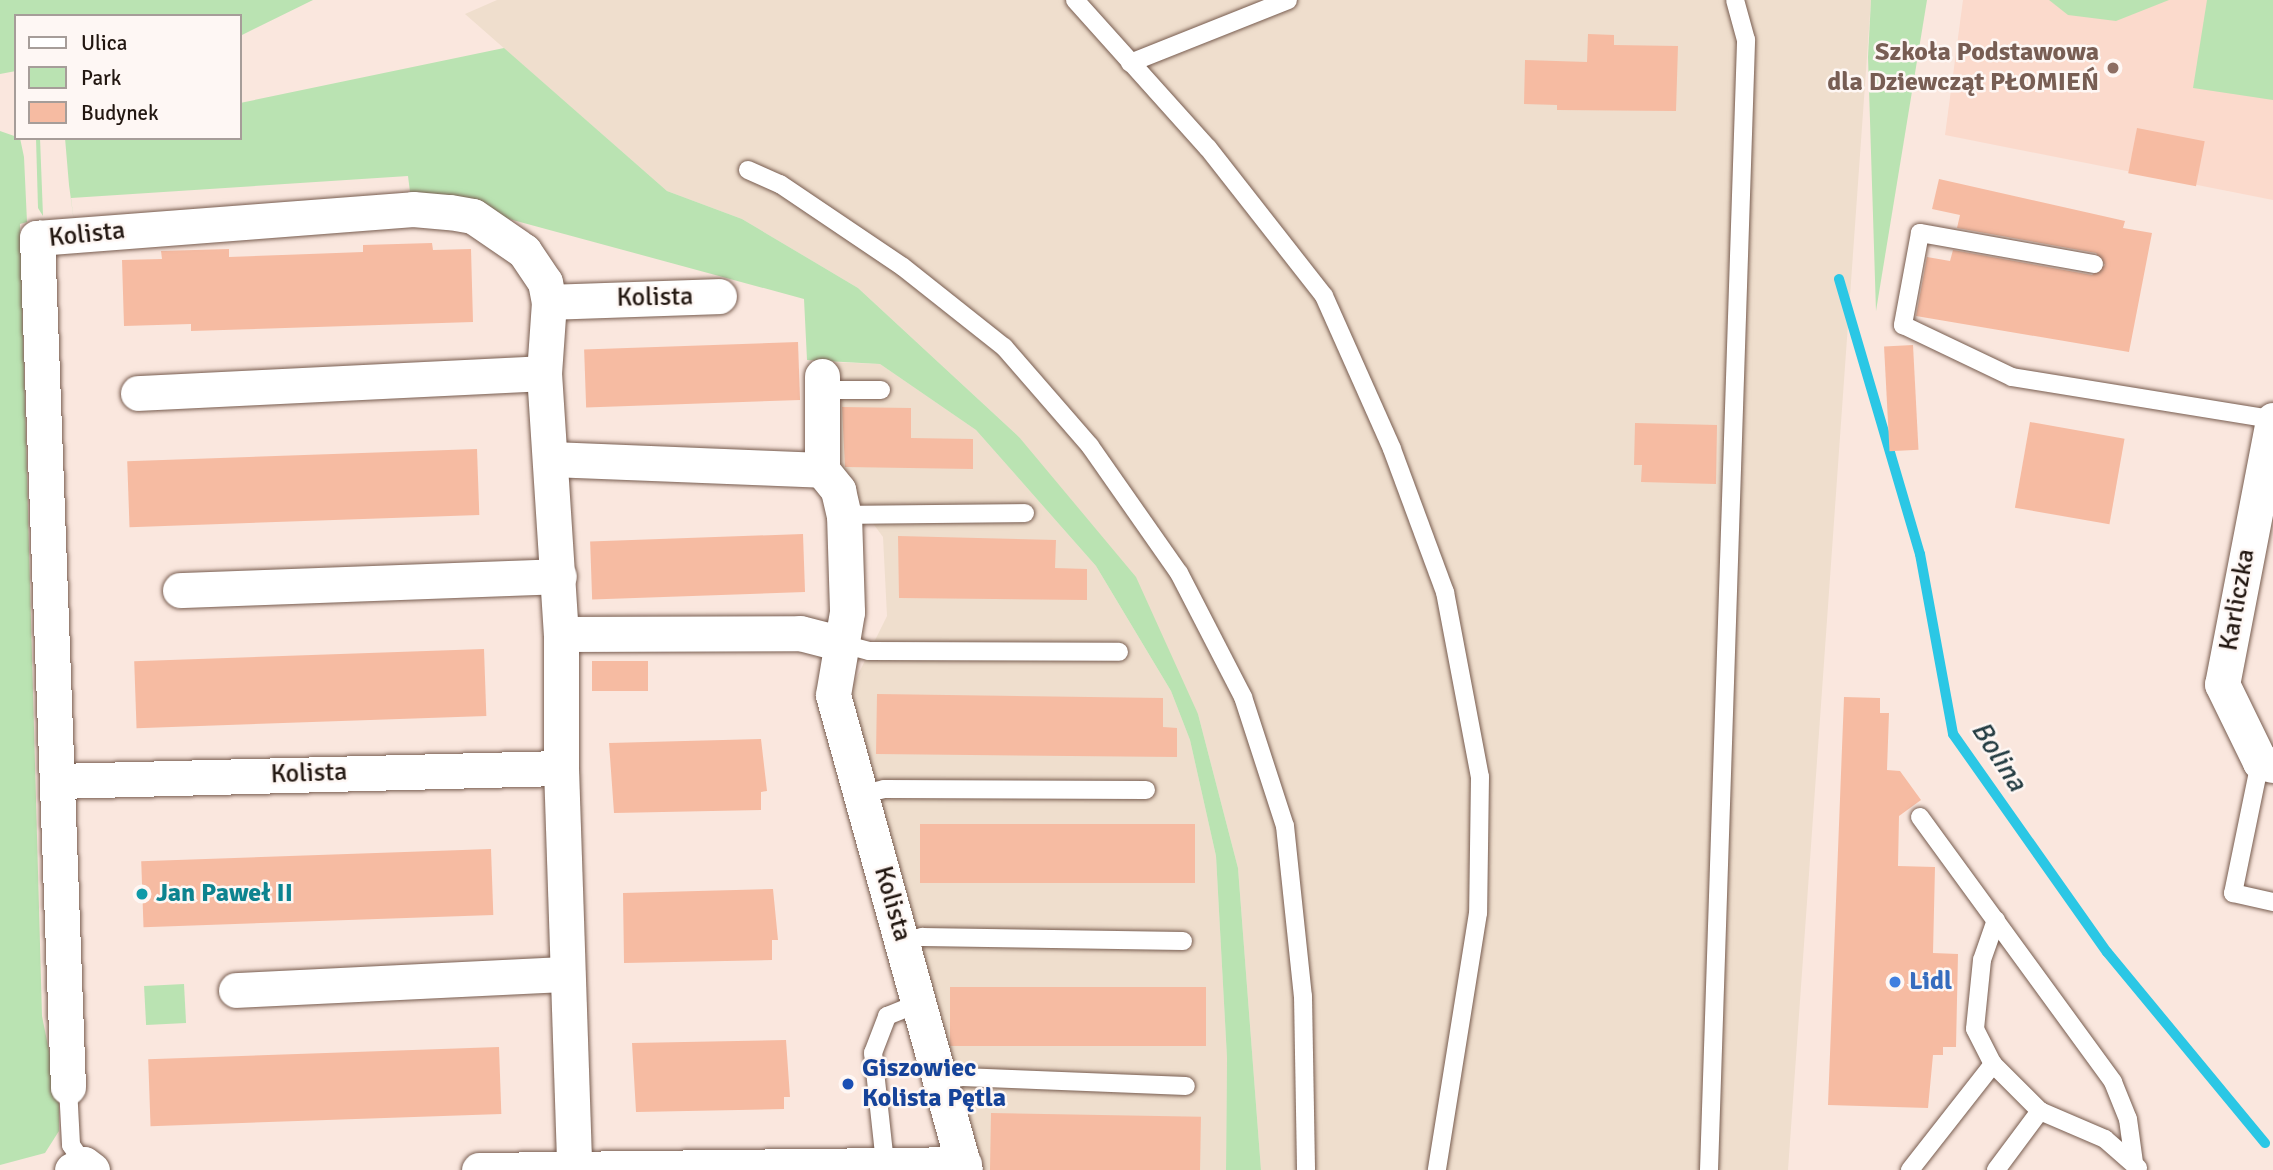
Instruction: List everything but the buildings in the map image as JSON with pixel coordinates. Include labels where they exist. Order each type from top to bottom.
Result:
[{"type":"street","name":"Kolista","points":[[68,1087],[37,238],[413,209],[450,212],[472,216],[524,251],[545,282],[549,303],[544,373],[559,576],[561,768],[574,1168]]},
{"type":"street","name":"Kolista","points":[[549,303],[719,296]]},
{"type":"street","points":[[138,393],[544,373]]},
{"type":"street","points":[[551,459],[822,470],[823,383]]},
{"type":"street","name":"Karliczka","points":[[2266,764],[2222,684],[2272,420]]},
{"type":"street","name":"Kolista","points":[[479,1170],[885,1163],[964,1167],[944,1080],[833,695],[839,643],[848,612],[844,515],[838,490],[822,470]]},
{"type":"street","points":[[180,590],[559,576]]},
{"type":"street","points":[[561,634],[800,633],[839,643]]},
{"type":"street","name":"Kolista","points":[[57,781],[561,768]]},
{"type":"street","points":[[236,990],[567,974]]},
{"type":"lane","points":[[1075,0],[1208,148],[1324,296],[1392,449],[1445,592],[1480,777],[1478,913],[1437,1170]]},
{"type":"lane","points":[[1130,64],[1288,0]]},
{"type":"lane","points":[[1710,1170],[1745,40],[1735,0]]},
{"type":"lane","points":[[748,170],[780,184],[903,267],[1004,347],[1090,446],[1179,573],[1243,697],[1285,826],[1303,996],[1306,1170]]},
{"type":"lane","points":[[2095,264],[1920,233],[1903,325],[2012,377],[2272,420]]},
{"type":"lane","points":[[823,383],[881,390]]},
{"type":"lane","points":[[844,515],[1025,513]]},
{"type":"lane","points":[[839,643],[869,651],[1119,652]]},
{"type":"lane","points":[[2266,764],[2232,893],[2273,902]]},
{"type":"lane","points":[[860,795],[884,789],[1146,790]]},
{"type":"lane","points":[[1920,817],[2113,1082],[2128,1119],[2137,1166]]},
{"type":"lane","points":[[1996,920],[1982,960],[1975,1029],[1993,1064],[2040,1111],[2105,1139],[2137,1166]]},
{"type":"lane","points":[[903,942],[922,937],[1183,941]]},
{"type":"lane","points":[[885,1163],[873,1053],[887,1016],[920,1003]]},
{"type":"lane","points":[[1910,1170],[1993,1064]]},
{"type":"lane","points":[[944,1080],[962,1077],[1186,1086]]},
{"type":"lane","name":"Kolista","points":[[68,1087],[71,1145],[82,1168]]},
{"type":"lane","points":[[1996,1170],[2040,1111]]},
{"type":"shaded area","points":[[497,0],[1871,0],[1788,1170],[1261,1170],[1238,868],[1198,714],[1019,437],[858,288],[742,219],[667,191],[465,14]]},
{"type":"shaded area","name":"Szkoła Podstawowa dla Dziewcząt PŁOMIEŃ","points":[[1963,0],[2273,0],[2273,200],[1945,135]]},
{"type":"shaded area","points":[[828,362],[880,364],[976,430],[1096,566],[1171,691],[1190,740],[1216,856],[1227,1058],[1226,1170],[980,1170],[846,699],[887,616],[883,537],[832,468]]},
{"type":"green space","points":[[0,0],[313,0],[242,35],[242,14],[14,14],[14,71],[0,74]]},
{"type":"green space","points":[[1871,0],[1927,0],[1876,311],[1868,57]]},
{"type":"green space","points":[[2049,0],[2169,0],[2116,21],[2068,15]]},
{"type":"green space","points":[[2207,0],[2273,0],[2273,100],[2193,88]]},
{"type":"green space","points":[[504,48],[667,191],[742,219],[858,288],[1019,437],[1136,577],[1198,714],[1238,868],[1261,1170],[1226,1170],[1227,1058],[1216,856],[1190,740],[1171,691],[1096,566],[976,430],[880,364],[807,360],[804,299],[472,209],[411,200],[408,176],[71,198],[74,222],[69,185],[65,140],[242,140],[242,103]]},
{"type":"green space","points":[[0,131],[14,136],[14,140],[20,140],[24,157],[27,222],[20,224],[42,1016],[59,1101],[59,1131],[45,1153],[0,1165]]},
{"type":"green space","points":[[36,140],[40,140],[43,216],[38,208]]},
{"type":"green space","points":[[184,984],[186,1023],[146,1025],[144,986]]},
{"type":"waterway","name":"Bolina","points":[[1839,279],[1920,554],[1953,734],[2107,952],[2265,1143]]},
{"type":"place","name":"Szkoła Podstawowa dla Dziewcząt PŁOMIEŃ","points":[[2113,68]]},
{"type":"place","name":"Jan Paweł II","points":[[142,894]]},
{"type":"place","name":"Lidl","points":[[1895,982]]},
{"type":"place","name":"Giszowiec Kolista Pętla","points":[[848,1084]]}]
